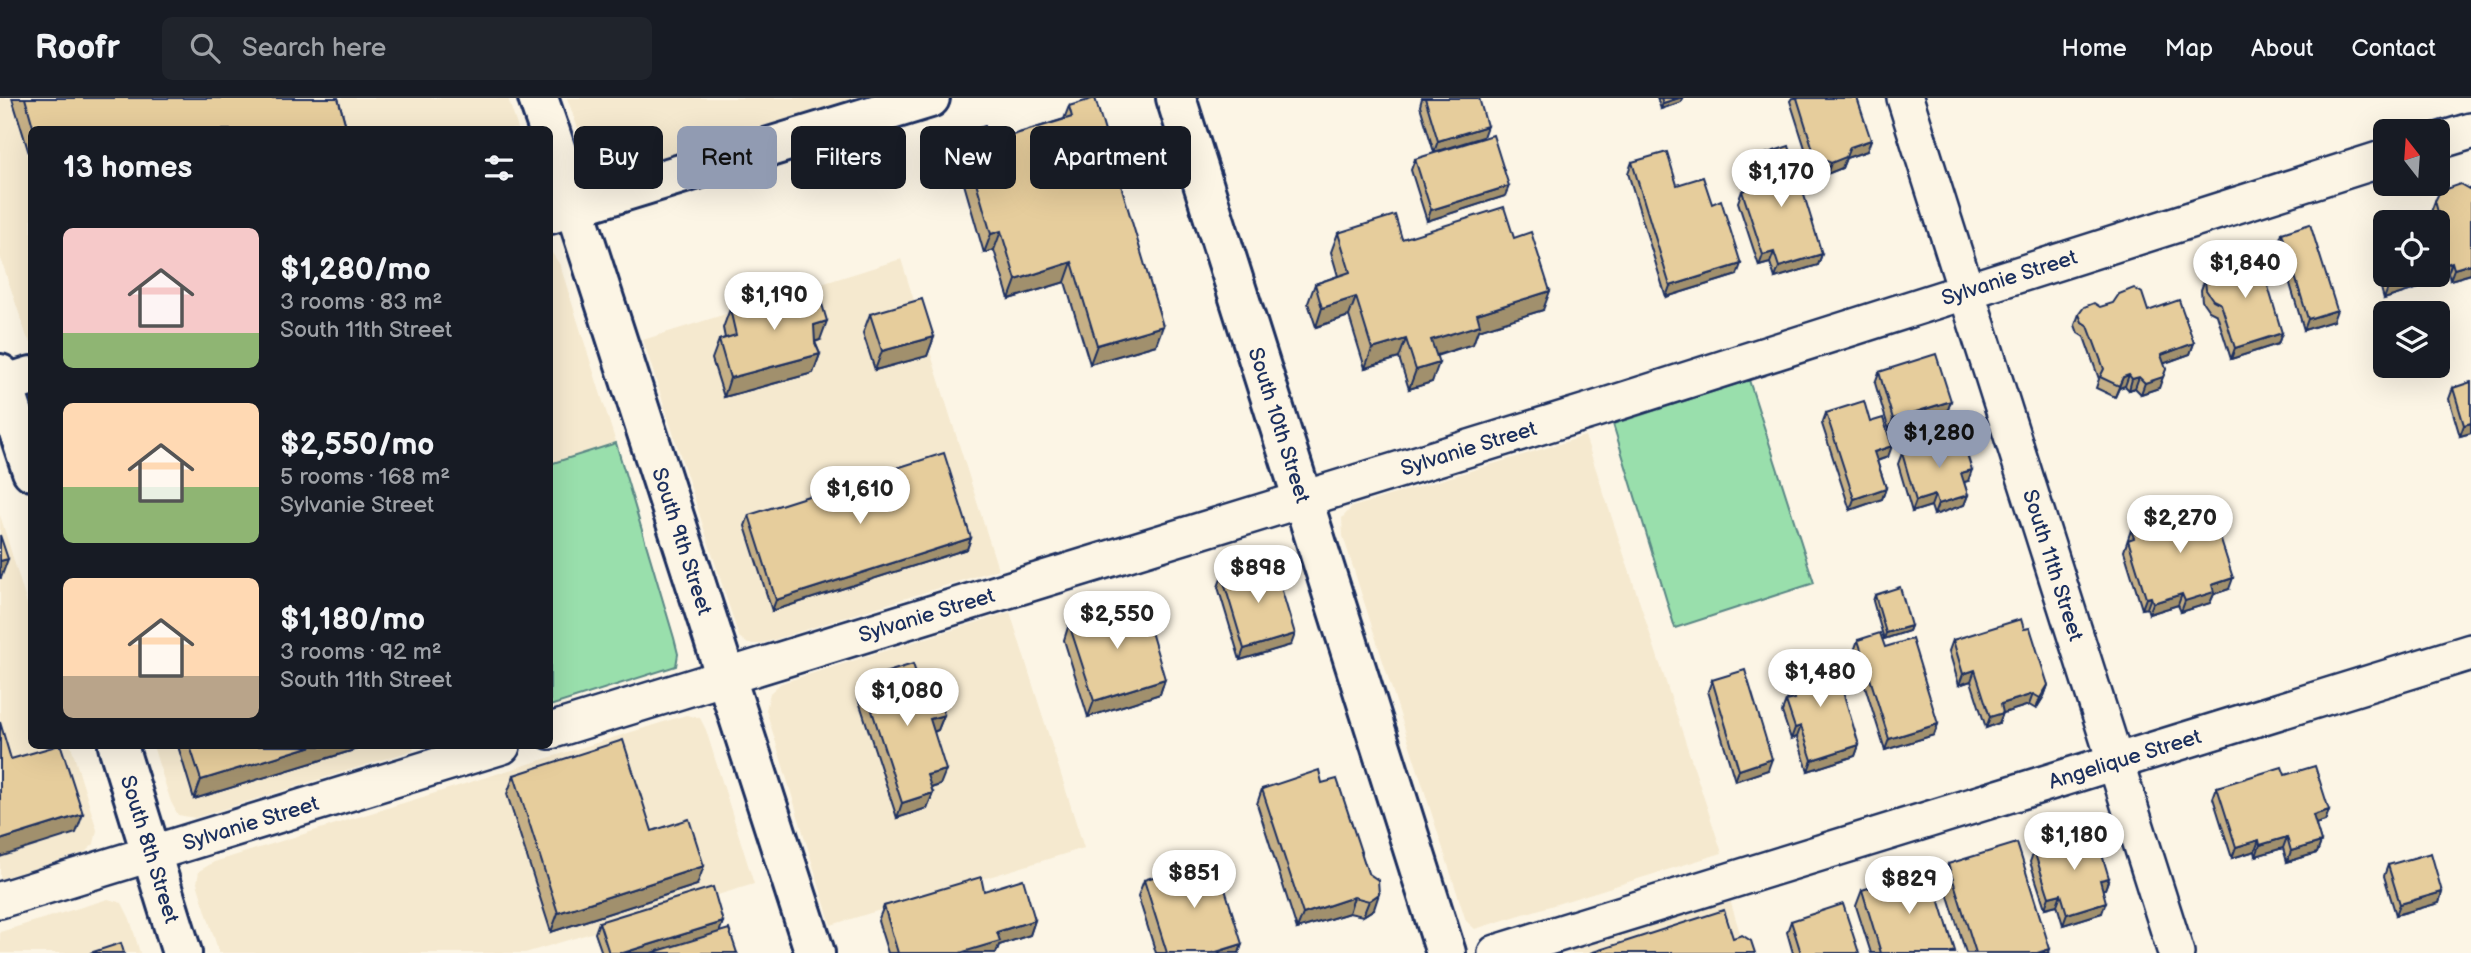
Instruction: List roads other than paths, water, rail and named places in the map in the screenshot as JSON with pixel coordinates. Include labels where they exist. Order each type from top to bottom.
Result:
[{"type":"main road","name":"South 9th Street","points":[[538,98],[547,126]]},
{"type":"main road","points":[[562,210],[930,98]]},
{"type":"main road","name":"South 10th Street","points":[[1175,98],[1447,953]]},
{"type":"main road","name":"South 9th Street","points":[[553,155],[562,210],[726,677],[815,953]]},
{"type":"main road","points":[[9,380],[28,455]]},
{"type":"main road","name":"South 8th Street","points":[[119,749],[182,953]]},
{"type":"street","name":"South 11th Street","points":[[1905,98],[2176,953]]},
{"type":"street","points":[[2450,137],[2471,131]]},
{"type":"street","name":"Sylvanie Street","points":[[553,730],[1303,500],[2373,162]]},
{"type":"street","name":"Angelique Street","points":[[1496,953],[2471,652]]},
{"type":"street","name":"Sylvanie Street","points":[[0,901],[492,749]]}]
